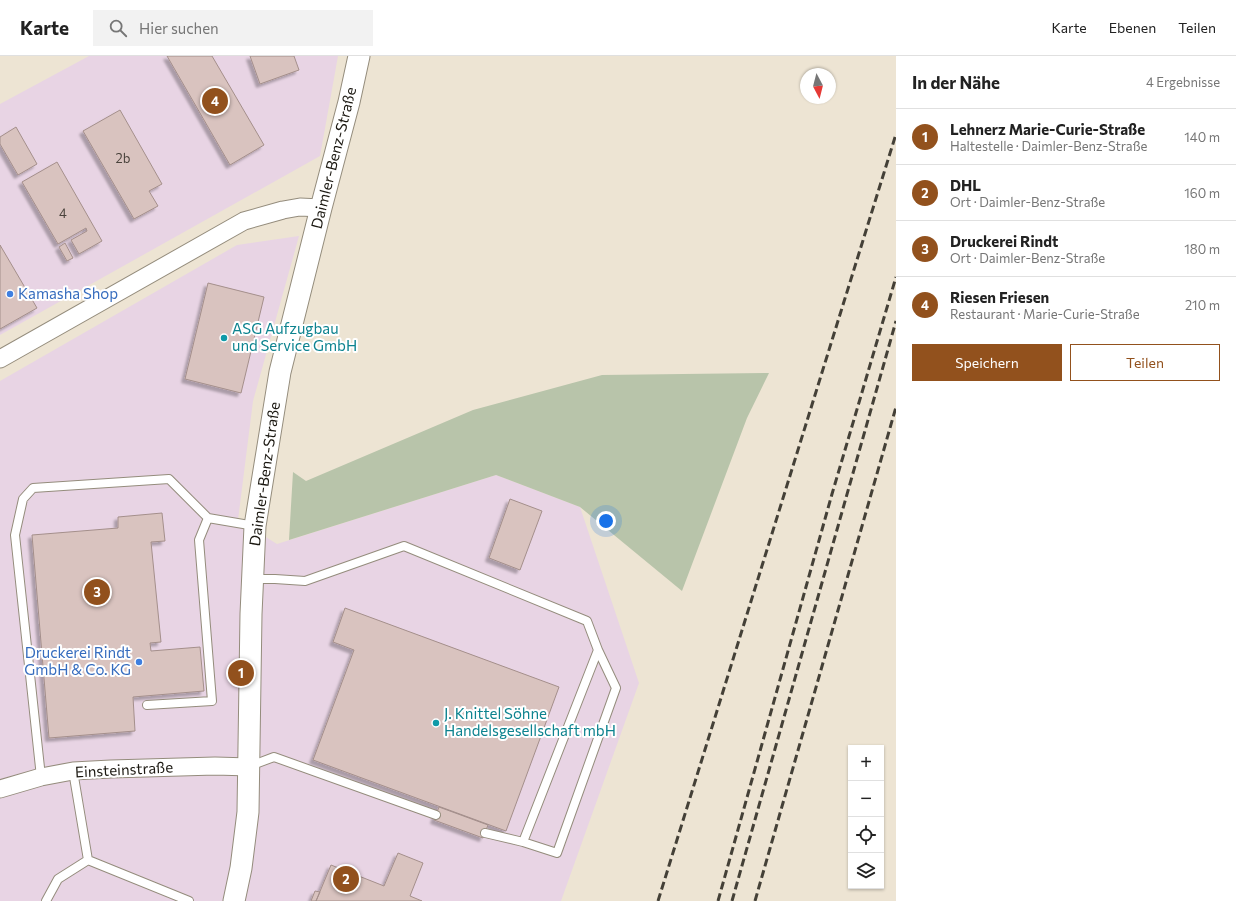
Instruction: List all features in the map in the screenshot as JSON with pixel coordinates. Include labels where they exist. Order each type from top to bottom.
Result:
[{"type":"street","name":"Daimler-Benz-Straße","points":[[234,901],[241,868],[248,812],[250,767],[251,614],[255,526],[280,372],[349,102],[358,56]]},
{"type":"street","points":[[0,359],[244,221],[283,210],[300,207],[321,208]]},
{"type":"street","name":"Einsteinstraße","points":[[0,789],[41,777],[73,771],[125,768],[215,766],[250,767]]},
{"type":"lane","points":[[41,777],[15,535],[23,498],[33,488],[169,479],[208,518],[255,526]]},
{"type":"lane","points":[[147,705],[212,701],[199,540],[208,518]]},
{"type":"lane","points":[[253,579],[305,581],[404,546],[587,621],[598,650],[616,688],[557,853],[523,842],[485,833]]},
{"type":"lane","points":[[523,842],[598,650]]},
{"type":"lane","points":[[250,767],[274,757],[436,815]]},
{"type":"lane","points":[[73,771],[88,860]]},
{"type":"lane","points":[[46,901],[58,879],[88,860]]},
{"type":"lane","points":[[88,860],[189,901]]},
{"type":"shaded area","points":[[89,56],[338,56],[320,156],[0,335],[0,104]]},
{"type":"shaded area","points":[[299,236],[253,401],[238,520],[277,544],[496,475],[580,507],[639,683],[561,901],[0,901],[0,381],[237,245]]},
{"type":"green space","points":[[769,373],[747,418],[682,591],[580,507],[496,475],[289,540],[293,472],[306,481],[473,410],[602,375]]},
{"type":"building","points":[[167,56],[212,56],[264,145],[230,165]]},
{"type":"building","points":[[250,56],[294,56],[299,70],[260,84]]},
{"type":"building","points":[[120,110],[162,184],[149,191],[158,206],[134,219],[83,131]]},
{"type":"building","points":[[16,127],[37,164],[18,175],[0,144],[0,137]]},
{"type":"building","points":[[57,162],[102,241],[79,254],[71,240],[87,231],[86,228],[58,244],[22,182]]},
{"type":"building","points":[[65,243],[73,258],[67,261],[59,247]]},
{"type":"building","points":[[0,245],[37,308],[0,329]]},
{"type":"building","name":"ASG Aufzugbau und Service GmbH","points":[[208,283],[264,297],[241,393],[185,379]]},
{"type":"building","points":[[510,499],[542,511],[520,570],[489,558]]},
{"type":"building","points":[[162,513],[165,541],[151,542],[161,642],[150,643],[151,651],[200,647],[204,691],[133,697],[135,731],[49,738],[32,535],[118,528],[118,517]]},
{"type":"building","name":"J. Knittel Söhne Handelsgesellschaft mbH","points":[[345,608],[559,687],[506,831],[313,760],[354,650],[333,642]]},
{"type":"building","points":[[439,807],[488,825],[483,838],[434,820]]},
{"type":"building","points":[[398,853],[423,863],[410,896],[422,901],[316,901],[331,865],[384,886]]},
{"type":"building","points":[[315,891],[320,892],[316,901],[311,901]]},
{"type":"railway","points":[[658,901],[896,134]]},
{"type":"railway","points":[[718,901],[832,494],[896,277]]},
{"type":"railway","points":[[732,901],[896,321]]},
{"type":"railway","points":[[755,901],[896,407]]},
{"type":"place","name":"Riesen Friesen","points":[[215,101]]},
{"type":"place","name":"Kamasha Shop","points":[[10,294]]},
{"type":"place","name":"ASG Aufzugbau und Service GmbH","points":[[224,338]]},
{"type":"place","name":"Druckerei Rindt","points":[[97,592]]},
{"type":"place","name":"Druckerei Rindt GmbH & Co. KG","points":[[139,662]]},
{"type":"place","name":"Lehnerz Marie-Curie-Straße","points":[[241,673]]},
{"type":"place","name":"J. Knittel Söhne Handelsgesellschaft mbH","points":[[436,723]]},
{"type":"place","name":"DHL","points":[[346,879]]}]
